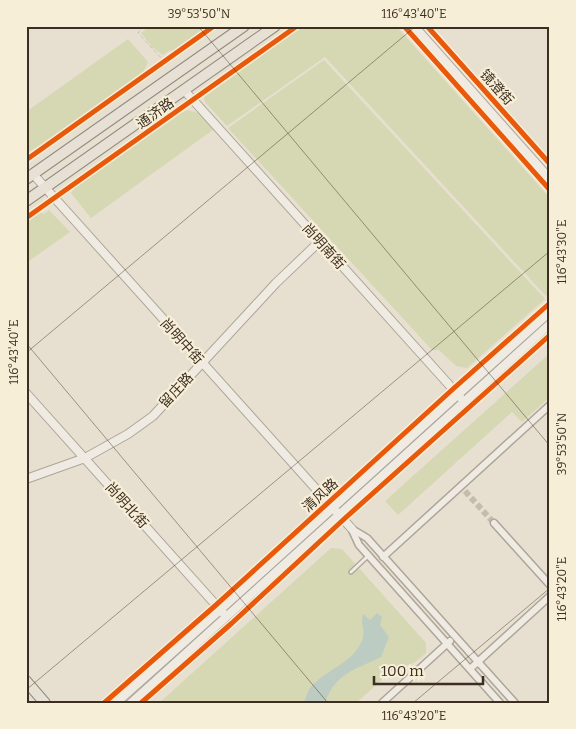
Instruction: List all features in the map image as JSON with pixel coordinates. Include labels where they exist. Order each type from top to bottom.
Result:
[{"type":"main road","name":"通济路","points":[[30,176],[244,26]]},
{"type":"main road","name":"通济路","points":[[26,201],[275,26]]},
{"type":"main road","points":[[26,681],[45,703]]},
{"type":"street","name":"镜澄街","points":[[414,26],[550,179]]},
{"type":"street","name":"尚明南街","points":[[184,90],[464,402]]},
{"type":"street","name":"尚明中街","points":[[30,176],[46,188],[331,508],[352,529]]},
{"type":"street","name":"留庄路","points":[[26,479],[85,458],[128,434],[153,416],[276,283],[320,241]]},
{"type":"street","name":"清风路","points":[[116,703],[547,314]]},
{"type":"street","points":[[547,314],[550,324]]},
{"type":"street","name":"清风路","points":[[131,703],[550,324]]},
{"type":"street","name":"尚明北街","points":[[26,393],[227,617]]},
{"type":"street","points":[[383,557],[463,488],[550,406]]},
{"type":"street","points":[[494,523],[550,585]]},
{"type":"street","points":[[352,529],[366,538],[515,703]]},
{"type":"street","points":[[352,529],[359,545],[368,556],[500,703]]},
{"type":"street","points":[[470,669],[550,596]]},
{"type":"street","points":[[382,703],[455,636]]},
{"type":"lane","points":[[351,572],[368,556]]},
{"type":"path","points":[[144,26],[138,33],[164,61]]},
{"type":"path","points":[[156,67],[170,58]]},
{"type":"green space","points":[[150,26],[210,26],[176,50],[168,51],[163,55],[152,47],[141,33]]},
{"type":"green space","points":[[302,26],[396,26],[550,198],[550,293],[546,296],[325,57],[227,126],[205,102],[204,97]]},
{"type":"green space","points":[[128,39],[148,62],[143,73],[40,146],[26,153],[26,112]]},
{"type":"green space","points":[[324,60],[545,299],[467,368],[456,366],[439,350],[432,350],[228,128]]},
{"type":"green space","points":[[187,110],[199,113],[214,129],[91,218],[71,193],[76,186],[177,115]]},
{"type":"green space","points":[[49,210],[70,232],[26,263],[26,222],[39,212],[44,214]]},
{"type":"green space","points":[[550,353],[550,397],[522,422],[512,412],[398,515],[385,501]]},
{"type":"green space","points":[[331,548],[342,549],[426,643],[426,653],[414,663],[393,670],[356,703],[159,703]]},
{"type":"shaded area","points":[[377,613],[382,617],[380,625],[389,637],[381,657],[354,669],[340,679],[329,693],[325,703],[304,703],[309,690],[316,682],[352,656],[358,649],[363,638],[363,614],[370,620]]},
{"type":"tunnel","points":[[465,491],[494,523]]},
{"type":"cycle path","points":[[26,160],[214,26]]},
{"type":"cycle path","points":[[26,218],[297,26]]},
{"type":"cycle path","points":[[404,26],[550,190]]},
{"type":"cycle path","points":[[427,26],[550,164]]},
{"type":"cycle path","points":[[104,703],[216,605],[550,303]]},
{"type":"cycle path","points":[[141,703],[550,335]]}]
